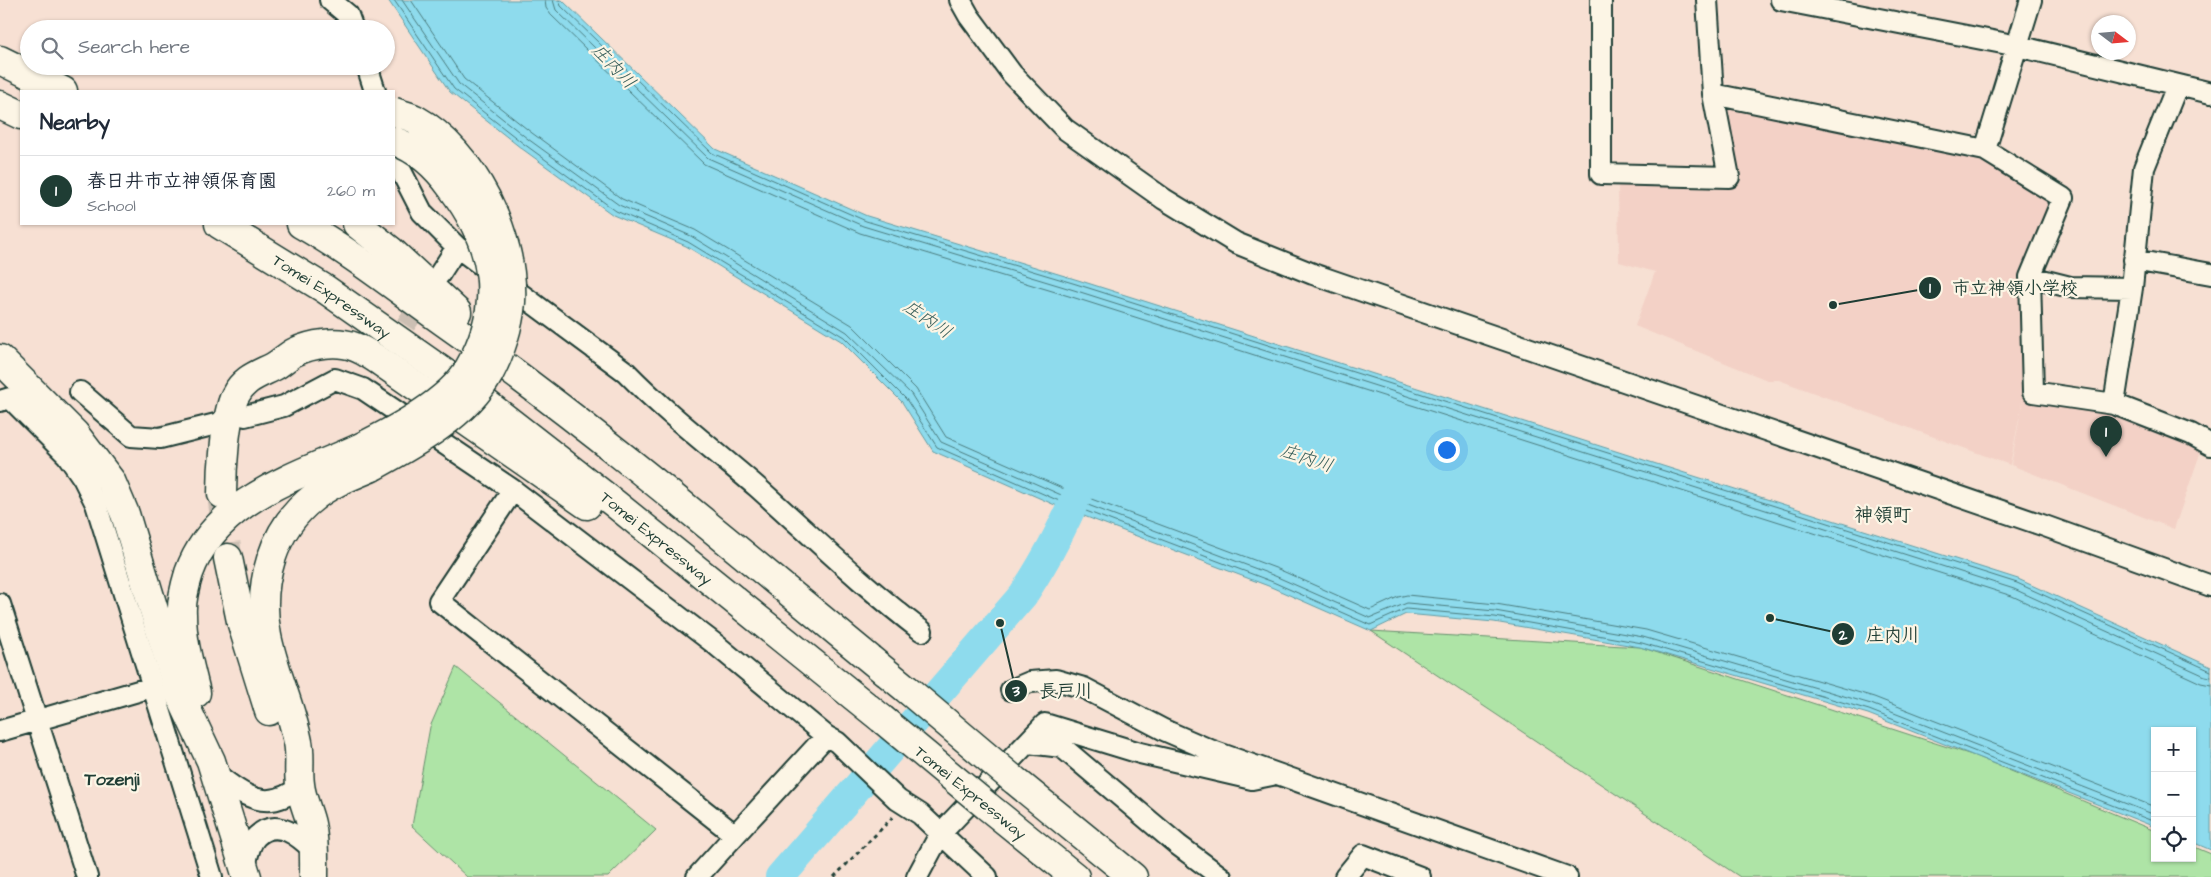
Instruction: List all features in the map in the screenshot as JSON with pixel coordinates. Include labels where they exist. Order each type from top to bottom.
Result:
[{"type":"highway","points":[[0,60],[20,70]]},
{"type":"highway","points":[[31,75],[62,90]]},
{"type":"highway","points":[[0,105],[20,115]]},
{"type":"highway","points":[[246,872],[213,767],[184,641],[182,613],[185,586],[193,562],[205,540],[219,523],[234,509],[263,492],[365,457],[414,444],[469,401],[489,375],[505,334],[511,302],[508,264],[502,231],[488,199],[466,165],[442,140],[415,120],[395,112]]},
{"type":"highway","points":[[300,786],[298,743],[267,637],[263,612],[268,567],[284,529],[298,511],[314,496],[335,483],[400,426],[452,389],[469,369],[486,329],[491,302],[488,254],[477,225],[446,180],[427,160],[407,145],[395,141]]},
{"type":"highway","name":"Tomei Expressway","points":[[220,225],[325,289],[469,390],[839,683],[1075,877]]},
{"type":"highway","points":[[303,225],[321,235],[397,288],[548,398],[728,540],[1133,877]]},
{"type":"highway","points":[[358,225],[392,251],[438,296],[508,355],[548,398]]},
{"type":"highway","points":[[222,494],[222,472],[230,410],[241,386],[251,377],[275,366],[296,352],[323,344],[354,346],[422,389],[782,638],[839,683]]},
{"type":"highway","points":[[0,359],[75,434],[111,481],[125,514],[178,693],[213,767]]},
{"type":"highway","points":[[228,558],[241,621],[280,747],[300,786],[312,826],[314,864]]},
{"type":"street","points":[[330,0],[348,15],[350,20]]},
{"type":"street","points":[[960,0],[969,16],[1012,74],[1065,129],[1164,199],[1236,243],[1313,274],[2211,586]]},
{"type":"street","points":[[1601,0],[1601,174],[1729,177],[1713,94],[1707,0]]},
{"type":"street","points":[[1781,0],[2018,46],[2211,93]]},
{"type":"street","points":[[1985,150],[2031,0]]},
{"type":"street","points":[[370,75],[375,90]]},
{"type":"street","points":[[2114,404],[2132,288],[2144,168],[2177,86]]},
{"type":"street","points":[[1713,94],[1985,150],[2063,198],[2030,277],[2033,392],[2114,404],[2192,434],[2211,445]]},
{"type":"street","points":[[395,155],[399,167],[422,212],[457,247],[626,372],[650,397],[756,487],[883,602],[922,631]]},
{"type":"street","points":[[439,275],[457,247]]},
{"type":"street","points":[[2134,260],[2211,274]]},
{"type":"street","points":[[2030,277],[2070,287],[2132,288]]},
{"type":"street","points":[[363,389],[375,371]]},
{"type":"street","points":[[245,416],[284,406],[335,380],[363,389],[513,490],[715,644],[831,739],[902,802],[920,814],[987,877]]},
{"type":"street","points":[[80,392],[131,436],[160,438],[216,424]]},
{"type":"street","points":[[0,402],[10,398],[68,455],[83,478],[96,504],[212,877]]},
{"type":"street","points":[[513,490],[439,601],[735,835]]},
{"type":"street","points":[[0,604],[87,877]]},
{"type":"street","points":[[1012,690],[1030,682],[1056,680],[1084,688],[1164,730],[1210,750],[1567,877]]},
{"type":"street","points":[[0,731],[152,687]]},
{"type":"street","points":[[917,877],[940,834],[1045,724],[1140,753],[1252,779],[1278,774]]},
{"type":"street","points":[[697,877],[735,835],[831,739]]},
{"type":"street","points":[[1028,743],[1062,746],[1178,845],[1221,877]]},
{"type":"street","points":[[213,767],[235,790],[247,797],[258,800],[280,799],[300,786]]},
{"type":"street","points":[[246,872],[250,847],[256,836],[266,830],[277,828],[299,836],[314,864]]},
{"type":"street","points":[[1345,877],[1363,855],[1420,877]]},
{"type":"path","points":[[834,877],[902,802]]},
{"type":"shaded area","points":[[1729,105],[1979,157],[2049,196],[2051,205],[2024,393],[2010,465],[1779,380],[1767,380],[1635,326],[1655,272],[1619,262],[1618,182],[1739,183],[1724,109]]},
{"type":"shaded area","points":[[2024,394],[2113,412],[2202,448],[2174,529],[2011,465]]},
{"type":"green space","points":[[1371,631],[1640,647],[1975,756],[2151,829],[2151,862],[2196,862],[2196,848],[2211,854],[2211,877],[1740,877]]},
{"type":"green space","points":[[456,667],[656,830],[608,877],[467,877],[412,826],[430,727]]},
{"type":"water","points":[[388,0],[562,0],[715,149],[867,216],[1078,280],[2018,579],[2211,667],[2211,850],[2196,844],[2196,727],[2151,727],[2151,825],[1868,714],[1640,647],[1494,622],[1406,614],[1371,631],[1271,587],[1055,505],[933,451],[902,402],[841,341],[686,246],[613,215],[521,148],[450,92]]},
{"type":"waterway","points":[[780,877],[1023,595],[1058,536],[1086,474]]},
{"type":"tunnel","points":[[389,350],[427,293]]},
{"type":"tunnel","points":[[222,501],[228,558]]},
{"type":"place","name":"市立神領小学校","points":[[1833,305]]},
{"type":"place","name":"春日井市立神領保育園","points":[[2106,457]]},
{"type":"place","name":"庄内川","points":[[1770,618]]},
{"type":"place","name":"長戸川","points":[[1000,623]]},
{"type":"district","name":"神領町","points":[[1883,514]]},
{"type":"district","name":"Tozenji","points":[[112,779]]}]
